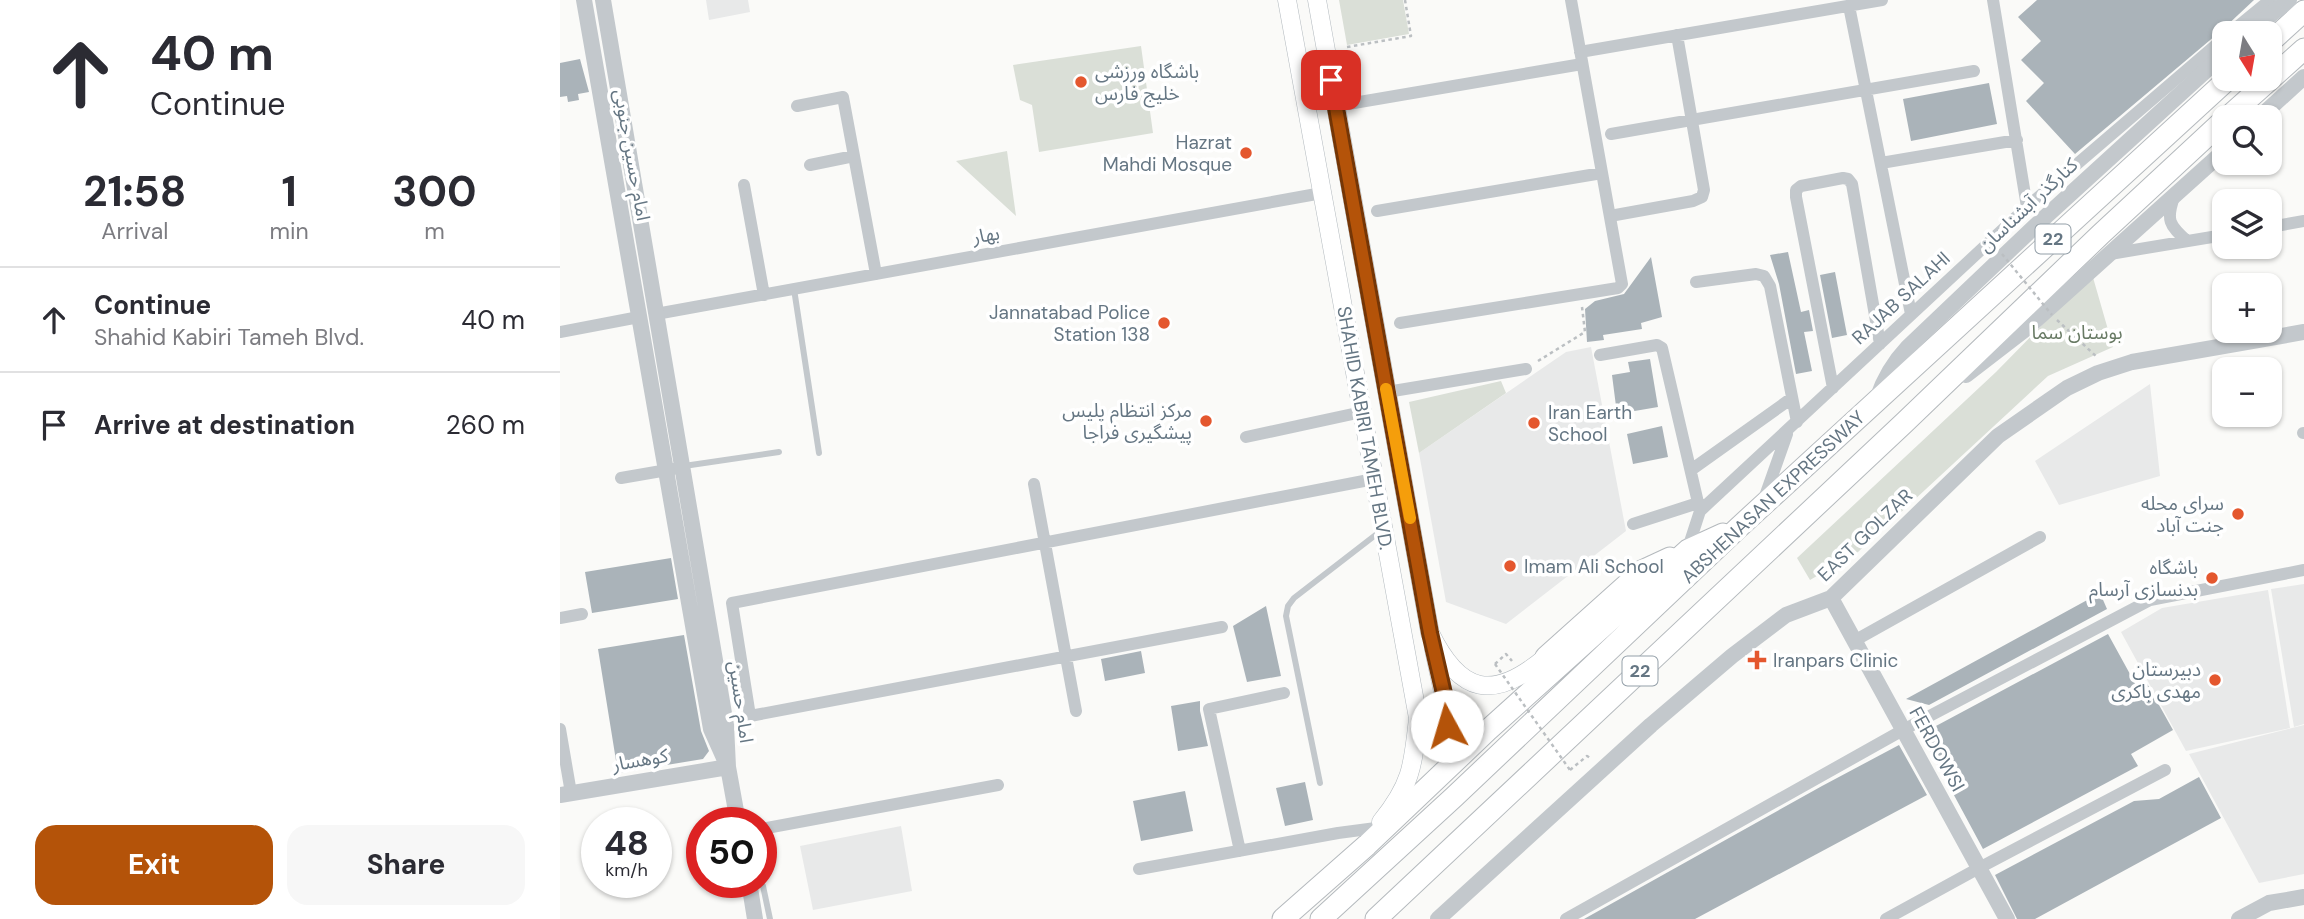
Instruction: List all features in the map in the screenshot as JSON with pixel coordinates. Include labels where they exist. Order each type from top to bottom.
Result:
[{"type":"highway","points":[[2282,31],[2304,11]]},
{"type":"highway","name":"ABSHENASAN EXPRESSWAY","points":[[2242,105],[2304,49]]},
{"type":"highway","name":"ABSHENASAN EXPRESSWAY","points":[[1321,919],[1417,832],[1738,527],[2215,91]]},
{"type":"highway","name":"ABSHENASAN EXPRESSWAY","points":[[1376,919],[2212,132]]},
{"type":"highway","points":[[1546,657],[1642,570],[1738,527]]},
{"type":"highway","points":[[1283,919],[1688,550]]},
{"type":"main road","name":"SHAHID KABIRI TAMEH BLVD.","points":[[1287,0],[1418,718],[1413,764],[1408,782],[1372,837]]},
{"type":"main road","name":"SHAHID KABIRI TAMEH BLVD.","points":[[1317,0],[1430,633],[1449,666],[1472,684],[1483,686],[1511,681],[1546,657]]},
{"type":"main road","points":[[1418,718],[1434,732],[1443,730],[1449,720],[1430,633]]},
{"type":"street","name":"امام حسین جنوبی","points":[[584,0],[639,317]]},
{"type":"street","name":"امام حسین جنوبی","points":[[603,0],[656,314]]},
{"type":"street","points":[[1400,323],[1618,288],[1622,284],[1571,0]]},
{"type":"street","points":[[1349,104],[1581,58],[1677,35],[1882,0]]},
{"type":"street","points":[[1993,0],[2027,207]]},
{"type":"street","points":[[2245,21],[2270,0]]},
{"type":"street","points":[[2263,21],[2289,0]]},
{"type":"street","points":[[1849,6],[1911,314]]},
{"type":"street","points":[[1610,216],[1702,197],[1704,190],[1677,35]]},
{"type":"street","name":"RAJAB SALAHI","points":[[1699,507],[1793,426],[2027,207],[2212,48]]},
{"type":"street","name":"کنارگذر آبشناسان","points":[[1877,399],[1892,364],[1908,347],[2032,229],[2212,65]]},
{"type":"street","points":[[1611,134],[1974,71]]},
{"type":"street","points":[[2273,105],[2304,77]]},
{"type":"street","points":[[797,106],[843,97],[876,274]]},
{"type":"street","points":[[1881,163],[2017,140]]},
{"type":"street","points":[[810,165],[854,156]]},
{"type":"street","points":[[1904,424],[2027,328],[2212,162]]},
{"type":"street","points":[[1377,211],[1602,173]]},
{"type":"street","points":[[1833,388],[1796,190],[1801,186],[1848,179],[1852,184],[1880,344]]},
{"type":"street","points":[[744,185],[764,295]]},
{"type":"street","name":"بهار","points":[[656,314],[1322,193]]},
{"type":"street","points":[[2174,197],[2169,216],[2171,225],[2187,242]]},
{"type":"street","points":[[2282,225],[2304,220]]},
{"type":"street","points":[[2110,254],[2212,237]]},
{"type":"street","points":[[1696,282],[1756,274],[1764,276],[1770,286],[1792,398],[1793,426],[1763,505]]},
{"type":"street","points":[[560,332],[656,314]]},
{"type":"street","name":"امام حسین","points":[[656,314],[674,468],[711,729],[728,767],[735,807]]},
{"type":"street","name":"امام حسین","points":[[639,317],[674,468]]},
{"type":"street","name":"EAST GOLZAR","points":[[1438,919],[1651,724],[1786,615],[1831,598],[1998,436],[2067,388],[2132,362],[2304,332]]},
{"type":"street","points":[[1600,355],[1657,345],[1662,348],[1699,507],[1676,586]]},
{"type":"street","points":[[1387,392],[1526,369]]},
{"type":"street","points":[[1691,470],[1792,398]]},
{"type":"street","points":[[1246,437],[1362,412]]},
{"type":"street","points":[[621,478],[674,468]]},
{"type":"street","points":[[1222,627],[750,716],[732,603],[1374,478]]},
{"type":"street","points":[[1034,484],[1076,712]]},
{"type":"street","points":[[1633,524],[1699,507]]},
{"type":"street","points":[[1854,641],[2040,537]]},
{"type":"street","points":[[1566,919],[1903,730],[2150,600],[2304,570]]},
{"type":"street","name":"FERDOWSI","points":[[1831,598],[2007,919]]},
{"type":"street","points":[[560,618],[582,614]]},
{"type":"street","points":[[1240,851],[1209,709],[1284,692]]},
{"type":"street","points":[[560,729],[565,794]]},
{"type":"street","name":"کوهسار","points":[[565,794],[728,767]]},
{"type":"street","points":[[1886,919],[2165,770]]},
{"type":"street","points":[[777,826],[998,785]]},
{"type":"street","points":[[1139,869],[1240,851],[1372,837]]},
{"type":"street","points":[[2239,919],[2269,903],[2304,897]]},
{"type":"street","points":[[751,898],[755,919]]},
{"type":"lane","points":[[794,289],[819,453]]},
{"type":"lane","points":[[674,468],[779,452]]},
{"type":"lane","points":[[1320,783],[1286,617],[1288,606],[1293,598],[1384,529]]},
{"type":"lane","points":[[766,898],[770,919]]},
{"type":"path","points":[[1347,47],[1411,36],[1405,0]]},
{"type":"path","points":[[2002,254],[2052,315]]},
{"type":"path","points":[[1526,369],[1585,332],[1580,294]]},
{"type":"path","points":[[2061,324],[2110,369]]},
{"type":"path","points":[[1506,654],[1495,664],[1570,770],[1587,756]]},
{"type":"shaded area","points":[[706,0],[748,0],[750,12],[709,20]]},
{"type":"shaded area","points":[[1591,347],[1626,531],[1506,624],[1446,602],[1419,453],[1566,352]]},
{"type":"shaded area","points":[[2150,384],[2160,476],[2059,505],[2035,461]]},
{"type":"shaded area","points":[[2304,584],[2304,724],[2294,727],[2271,589]]},
{"type":"shaded area","name":"دبیرستان مهدی باکری","points":[[2268,590],[2290,728],[2186,751],[2121,632],[2162,608]]},
{"type":"shaded area","points":[[2304,725],[2304,874],[2259,883],[2189,754]]},
{"type":"shaded area","points":[[901,826],[912,891],[813,910],[800,846]]},
{"type":"green space","points":[[1339,0],[1403,0],[1409,34],[1347,45]]},
{"type":"green space","name":"باشگاه ورزشی خلیج فارس","points":[[1141,46],[1153,133],[1039,152],[1032,105],[1020,100],[1013,65]]},
{"type":"green space","points":[[1007,151],[1016,216],[956,161]]},
{"type":"green space","name":"بوستان سما","points":[[2092,274],[2113,347],[2048,376],[1858,552],[1810,580],[1797,558],[1996,372]]},
{"type":"green space","points":[[1501,381],[1506,393],[1419,453],[1409,402]]},
{"type":"building","points":[[2037,0],[2254,0],[2232,21],[2212,21],[2212,38],[2075,154],[2026,101],[2044,83],[2021,60],[2041,41],[2018,17]]},
{"type":"building","points":[[580,59],[589,92],[578,94],[579,100],[568,102],[567,96],[560,97],[560,63]]},
{"type":"building","points":[[1989,83],[1997,124],[1911,141],[1903,99]]},
{"type":"building","points":[[1788,252],[1801,312],[1809,310],[1813,331],[1804,332],[1812,371],[1796,374],[1779,284],[1770,255]]},
{"type":"building","points":[[1651,257],[1662,317],[1641,323],[1642,329],[1603,335],[1604,340],[1587,342],[1585,309],[1595,301],[1624,294]]},
{"type":"building","points":[[1835,272],[1847,335],[1832,338],[1820,275]]},
{"type":"building","points":[[1650,359],[1658,407],[1617,414],[1612,375],[1630,372],[1628,362]]},
{"type":"building","points":[[1662,426],[1668,457],[1633,464],[1627,434]]},
{"type":"building","points":[[671,558],[678,599],[592,613],[585,572]]},
{"type":"building","points":[[2100,593],[2107,609],[1929,705],[1906,699]]},
{"type":"building","points":[[1266,606],[1281,676],[1247,682],[1233,626]]},
{"type":"building","points":[[2108,634],[2136,685],[2145,680],[2173,730],[2131,754],[2138,766],[1983,849],[1921,734]]},
{"type":"building","points":[[684,635],[701,731],[709,751],[703,759],[618,773],[598,649]]},
{"type":"building","points":[[1141,651],[1145,673],[1105,681],[1101,659]]},
{"type":"building","points":[[1200,701],[1208,746],[1178,751],[1171,706]]},
{"type":"building","points":[[1899,745],[1927,795],[1695,919],[1584,919],[1822,786]]},
{"type":"building","points":[[2199,777],[2221,818],[2035,919],[2017,919],[1995,875],[2134,801],[2159,799]]},
{"type":"building","points":[[1305,782],[1313,820],[1285,826],[1276,788]]},
{"type":"building","points":[[1185,791],[1193,831],[1141,841],[1133,801]]},
{"type":"slow traffic","points":[[1386,389],[1410,518]]},
{"type":"place","name":"باشگاه ورزشی خلیج فارس","points":[[1081,82]]},
{"type":"place","name":"Hazrat Mahdi Mosque","points":[[1246,153]]},
{"type":"place","name":"Jannatabad Police Station 138","points":[[1164,323]]},
{"type":"place","name":"مرکز انتظام پلیس پیشگیری فراجا","points":[[1206,421]]},
{"type":"place","name":"Iran Earth School","points":[[1534,423]]},
{"type":"place","name":"سرای محله جنت آباد","points":[[2238,514]]},
{"type":"place","name":"Imam Ali School","points":[[1510,566]]},
{"type":"place","name":"باشگاه بدنسازی آرسام","points":[[2212,578]]},
{"type":"place","name":"Iranpars Clinic","points":[[1757,660]]},
{"type":"place","name":"دبیرستان مهدی باکری","points":[[2215,680]]},
{"type":"route","points":[[1331,80],[1430,633],[1448,711],[1447,726]]}]
